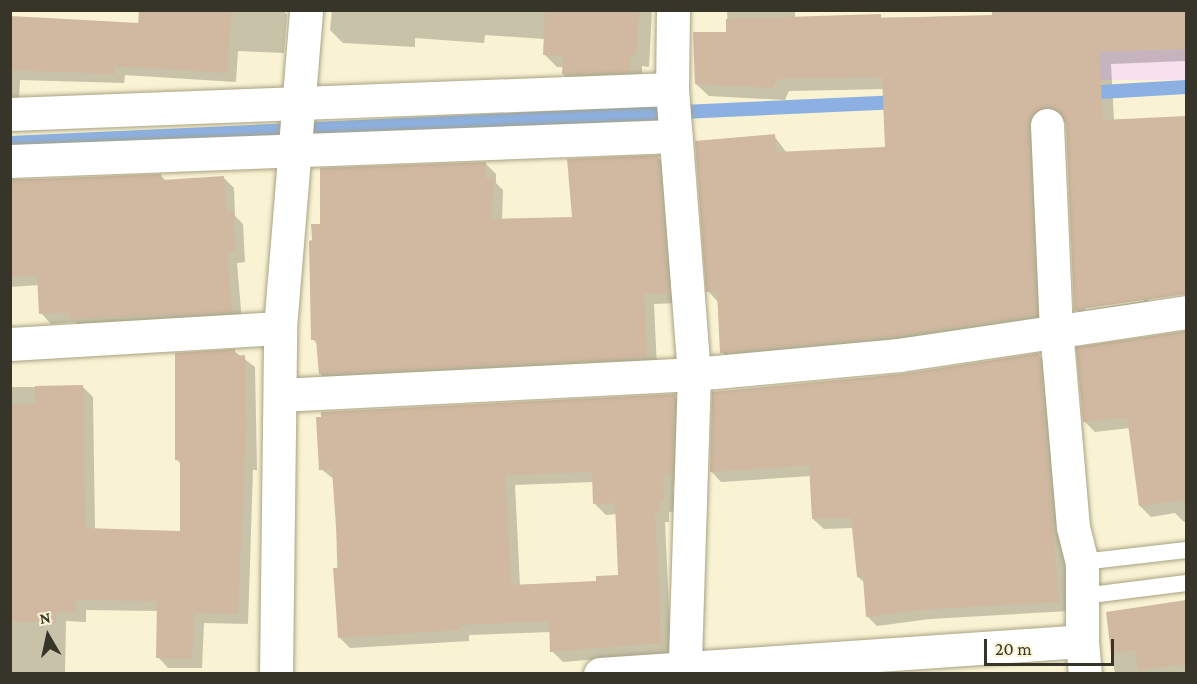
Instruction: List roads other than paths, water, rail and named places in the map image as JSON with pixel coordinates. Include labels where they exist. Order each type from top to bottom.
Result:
[{"type":"street","points":[[276,674],[280,328],[301,100],[306,10]]},
{"type":"street","points":[[673,10],[672,89],[694,374],[686,668]]},
{"type":"street","points":[[10,114],[301,100],[672,89]]},
{"type":"street","points":[[1047,125],[1056,329],[1073,527],[1082,562],[1082,640],[1085,674]]},
{"type":"street","points":[[10,161],[296,148],[676,136]]},
{"type":"street","points":[[281,395],[694,374],[899,355],[1056,329],[1186,312]]},
{"type":"street","points":[[10,344],[280,328]]},
{"type":"street","points":[[600,674],[1082,640]]},
{"type":"lane","points":[[1082,562],[1186,550]]},
{"type":"lane","points":[[1083,597],[1186,583]]},
{"type":"waterway","points":[[1084,93],[1186,87]]},
{"type":"waterway","points":[[10,143],[900,102]]}]
